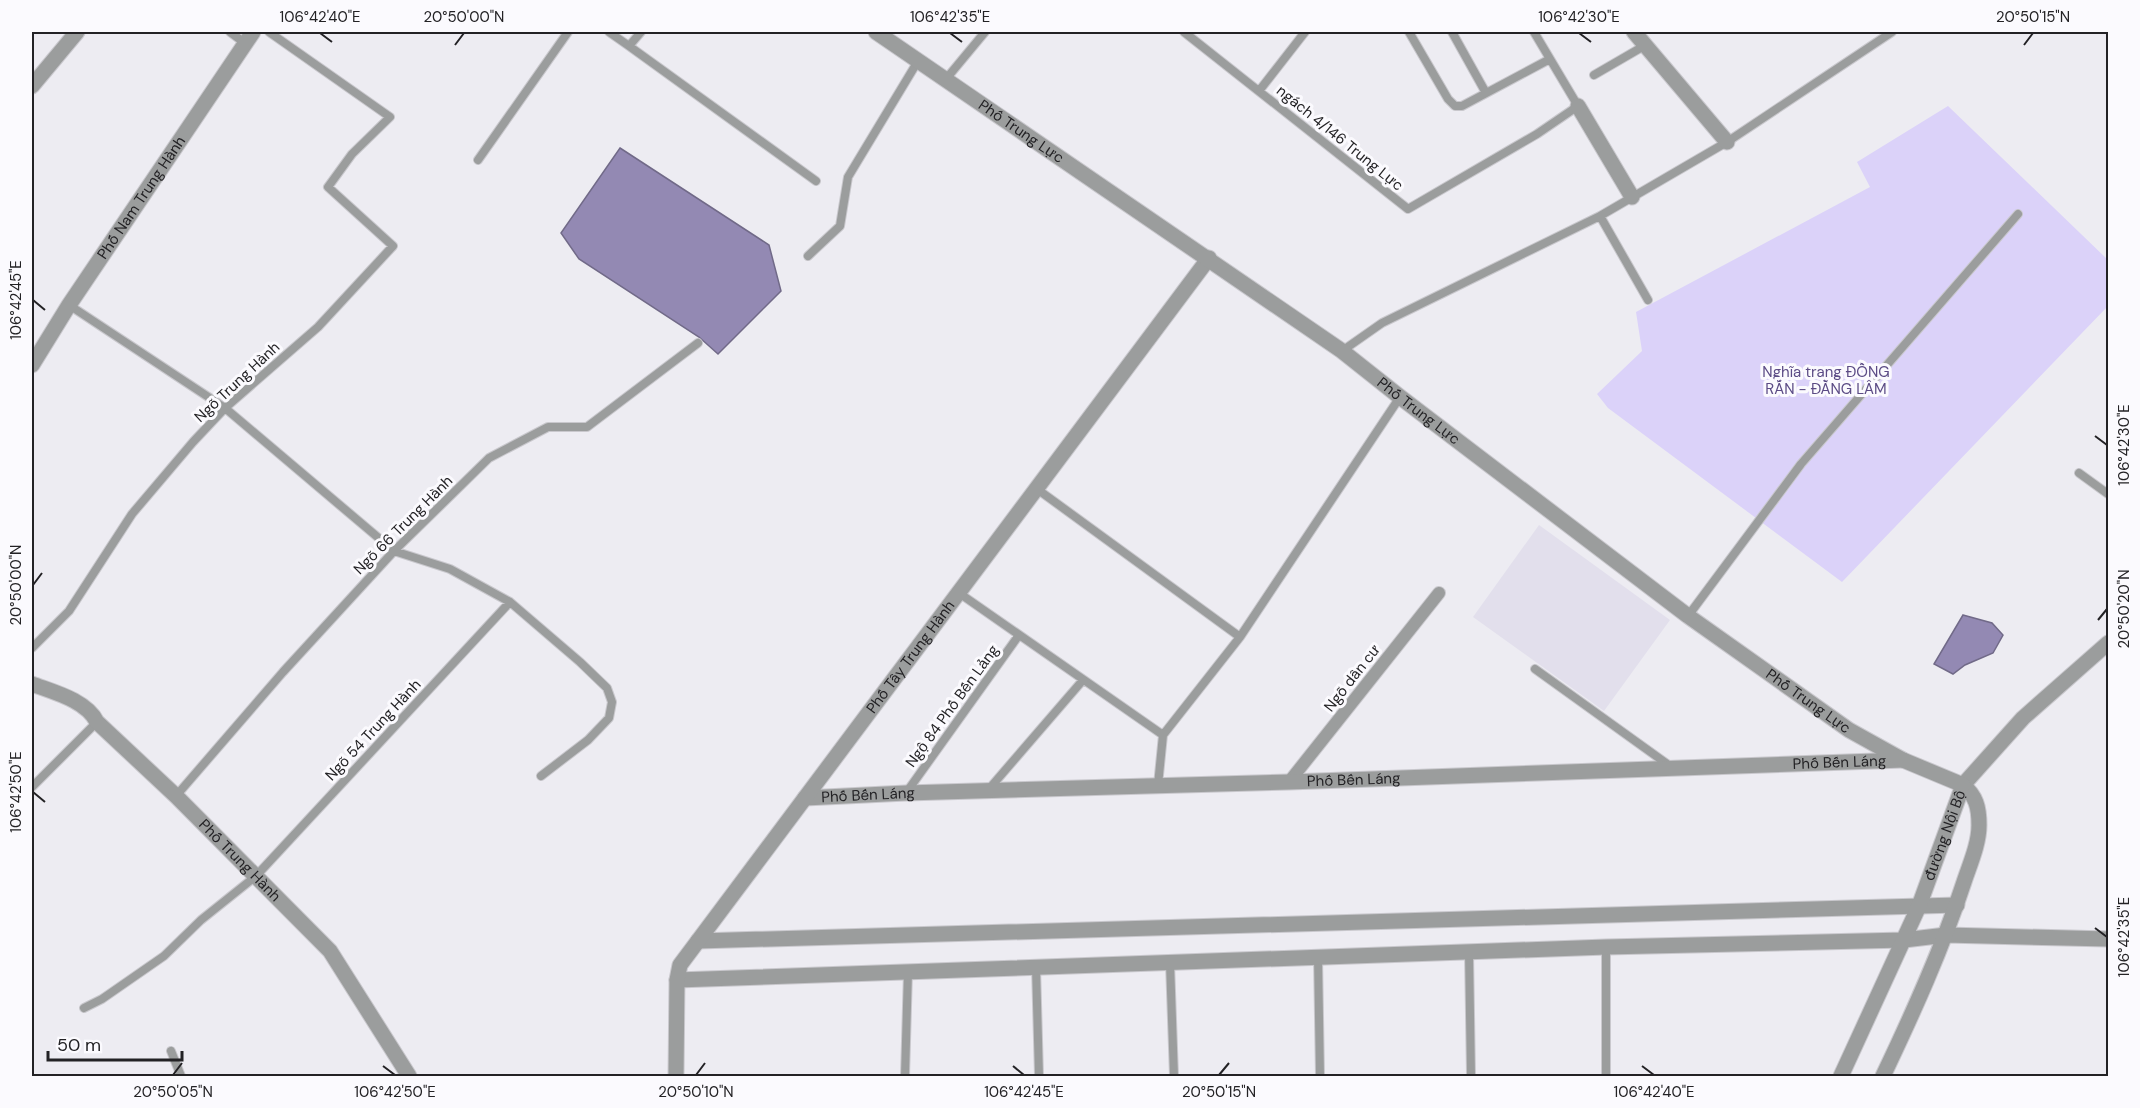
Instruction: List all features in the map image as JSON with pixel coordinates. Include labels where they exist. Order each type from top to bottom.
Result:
[{"type":"street","points":[[32,86],[77,32]]},
{"type":"street","name":"Phố Trung Lực","points":[[876,32],[1342,351],[1688,616],[1849,730],[1903,760],[1963,785]]},
{"type":"street","points":[[1634,32],[1728,142]]},
{"type":"street","name":"Phố Nam Trung Hành","points":[[32,365],[69,305],[250,38]]},
{"type":"street","points":[[1578,105],[1632,197]]},
{"type":"street","name":"Phố Tây Trung Hành","points":[[676,1077],[680,965],[1209,258]]},
{"type":"street","name":"Ngõ dân cư","points":[[1289,782],[1439,593]]},
{"type":"street","points":[[1963,785],[2023,718],[2109,643]]},
{"type":"street","name":"Phố Trung Hành","points":[[32,684],[67,698],[93,713],[97,722],[176,796],[330,951],[409,1077]]},
{"type":"street","name":"Phố Bến Láng","points":[[805,798],[1903,760]]},
{"type":"street","name":"đường Nội Bộ","points":[[1840,1077],[1919,906],[1963,785],[1972,793],[1978,804],[1980,826],[1976,846],[1946,935],[1883,1077]]},
{"type":"street","points":[[698,941],[1957,905]]},
{"type":"street","points":[[678,980],[1606,947],[1904,940],[1946,935],[2109,939]]},
{"type":"lane","points":[[230,32],[250,38]]},
{"type":"lane","name":"Ngõ Trung Hành","points":[[32,648],[69,611],[132,514],[193,442],[225,408],[318,327],[393,246],[328,187],[352,154],[390,117],[269,32]]},
{"type":"lane","points":[[478,160],[568,32]]},
{"type":"lane","points":[[609,32],[816,181]]},
{"type":"lane","points":[[629,46],[641,32]]},
{"type":"lane","points":[[946,79],[985,32]]},
{"type":"lane","name":"ngách 4/146 Trung Lực","points":[[1184,32],[1408,209],[1537,134],[1578,105]]},
{"type":"lane","points":[[1259,92],[1305,32]]},
{"type":"lane","points":[[1409,32],[1448,99],[1455,106],[1462,106],[1550,59]]},
{"type":"lane","points":[[1452,32],[1486,93]]},
{"type":"lane","points":[[1534,32],[1578,105]]},
{"type":"lane","points":[[1342,351],[1382,323],[1600,216],[1728,142],[1892,32]]},
{"type":"lane","points":[[1594,75],[1644,46]]},
{"type":"lane","points":[[807,256],[840,226],[848,177],[918,61]]},
{"type":"lane","points":[[1688,616],[1801,464],[2018,214]]},
{"type":"lane","points":[[1600,216],[1648,300]]},
{"type":"lane","points":[[69,305],[225,408],[394,551],[450,569],[510,602],[607,688],[612,702],[609,718],[588,740],[541,776]]},
{"type":"lane","name":"Ngõ 66 Trung Hành","points":[[176,796],[283,672],[394,551],[489,458],[548,427],[587,427],[698,343]]},
{"type":"lane","points":[[1158,785],[1163,735],[1240,636],[1400,397]]},
{"type":"lane","points":[[2079,473],[2109,494]]},
{"type":"lane","points":[[1036,489],[1240,636]]},
{"type":"lane","points":[[958,593],[1163,735]]},
{"type":"lane","name":"Ngõ 54 Trung Hành","points":[[84,1008],[102,999],[164,956],[201,920],[256,876],[510,602]]},
{"type":"lane","name":"Ngộ 84 Phố Bến Lảng","points":[[906,793],[1019,635]]},
{"type":"lane","points":[[1535,669],[1674,768]]},
{"type":"lane","points":[[988,790],[1083,680]]},
{"type":"lane","points":[[32,788],[97,722]]},
{"type":"lane","points":[[1606,947],[1606,1077]]},
{"type":"lane","points":[[1469,952],[1471,1077]]},
{"type":"lane","points":[[1318,957],[1320,1077]]},
{"type":"lane","points":[[1170,963],[1174,1077]]},
{"type":"lane","points":[[1036,968],[1039,1077]]},
{"type":"lane","points":[[905,1077],[908,972]]},
{"type":"lane","points":[[171,1051],[181,1077]]},
{"type":"shaded area","points":[[620,148],[769,245],[781,291],[718,354],[699,337],[579,259],[561,233]]},
{"type":"shaded area","points":[[1539,525],[1670,620],[1604,711],[1473,617]]},
{"type":"shaded area","points":[[1963,615],[1992,623],[2003,635],[1993,653],[1965,665],[1953,674],[1934,664]]},
{"type":"green space","name":"Nghĩa trang ĐỒNG RẮN - ĐẰNG LÂM","points":[[1948,106],[2108,260],[2108,306],[1842,582],[1608,408],[1597,394],[1642,351],[1636,312],[1870,187],[1857,162]]}]
